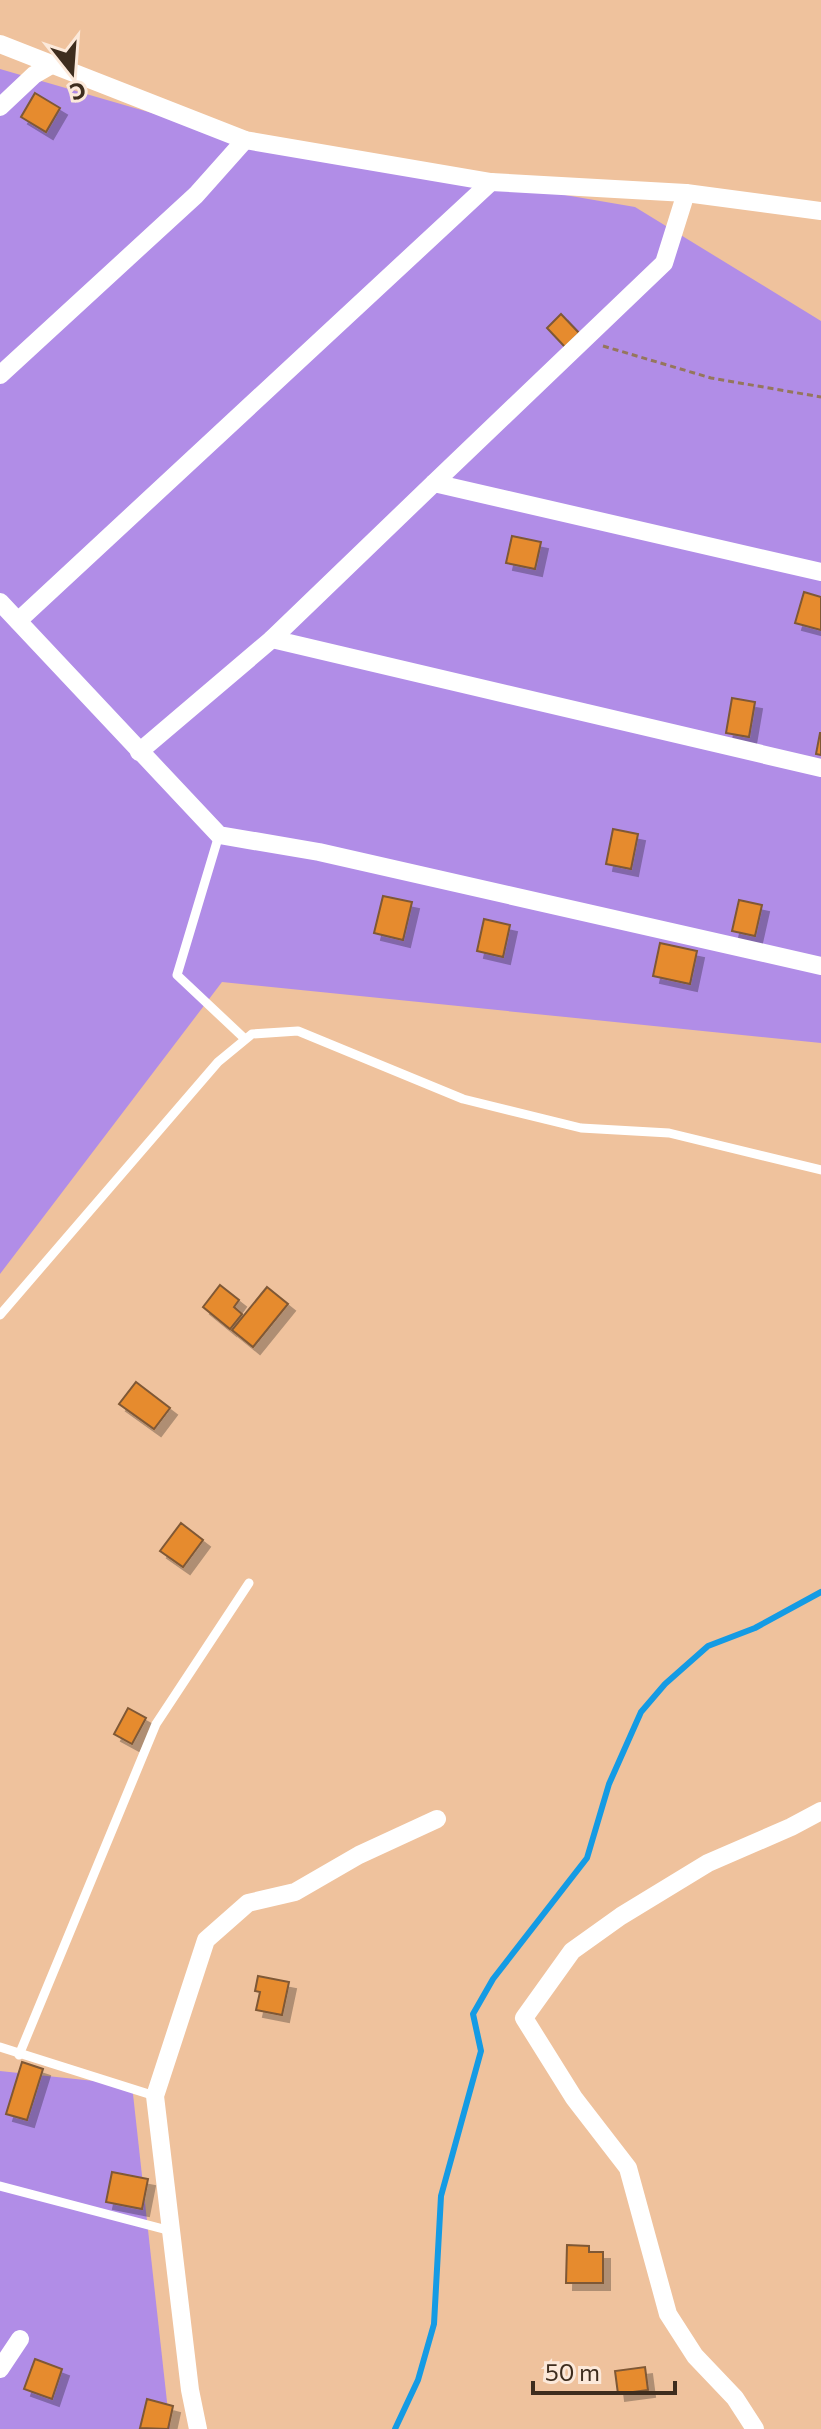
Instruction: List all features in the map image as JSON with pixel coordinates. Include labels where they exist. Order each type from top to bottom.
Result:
[{"type":"street","points":[[0,44],[245,140],[491,182],[686,193],[821,211]]},
{"type":"street","points":[[0,107],[34,75],[53,64]]},
{"type":"street","points":[[0,375],[196,195],[245,140]]},
{"type":"street","points":[[18,621],[491,182]]},
{"type":"street","points":[[139,752],[272,639],[664,263],[686,193]]},
{"type":"street","points":[[434,483],[821,572]]},
{"type":"street","points":[[0,602],[219,835],[319,852],[821,966]]},
{"type":"street","points":[[272,639],[821,768]]},
{"type":"street","points":[[755,2429],[735,2398],[695,2356],[668,2314],[628,2168],[574,2098],[524,2018],[572,1951],[621,1916],[708,1863],[821,1811]]},
{"type":"street","points":[[198,2429],[190,2390],[155,2096],[206,1940],[248,1903],[295,1892],[359,1855],[437,1819]]},
{"type":"street","points":[[0,2369],[20,2339]]},
{"type":"lane","points":[[219,835],[177,975],[245,1039]]},
{"type":"lane","points":[[0,1315],[218,1062],[252,1034],[298,1031],[463,1099],[581,1128],[669,1133],[821,1170]]},
{"type":"lane","points":[[19,2055],[156,1724],[249,1583]]},
{"type":"lane","points":[[0,2047],[155,2096]]},
{"type":"lane","points":[[0,2186],[171,2231]]},
{"type":"path","points":[[584,340],[711,378],[821,397]]},
{"type":"shaded area","points":[[0,69],[245,140],[635,207],[821,321],[821,1043],[222,982],[0,1274]]},
{"type":"shaded area","points":[[0,2071],[132,2085],[170,2429],[0,2429]]},
{"type":"building","points":[[35,93],[60,108],[46,132],[21,117]]},
{"type":"building","points":[[561,314],[579,333],[565,347],[547,328]]},
{"type":"building","points":[[512,536],[541,542],[535,569],[506,563]]},
{"type":"building","points":[[804,592],[821,597],[821,630],[795,623]]},
{"type":"building","points":[[732,698],[755,702],[749,737],[726,733]]},
{"type":"building","points":[[821,733],[821,755],[816,754]]},
{"type":"building","points":[[613,829],[638,834],[631,869],[606,864]]},
{"type":"building","points":[[383,896],[412,902],[403,940],[374,933]]},
{"type":"building","points":[[739,900],[762,905],[755,936],[732,931]]},
{"type":"building","points":[[484,919],[510,925],[503,957],[477,951]]},
{"type":"building","points":[[660,943],[697,951],[690,984],[653,976]]},
{"type":"building","points":[[220,1285],[239,1300],[234,1307],[242,1314],[230,1329],[203,1307]]},
{"type":"building","points":[[267,1287],[288,1304],[253,1347],[232,1330]]},
{"type":"building","points":[[136,1382],[170,1408],[154,1429],[119,1404]]},
{"type":"building","points":[[181,1523],[203,1540],[183,1567],[160,1551]]},
{"type":"building","points":[[128,1708],[146,1718],[132,1744],[114,1734]]},
{"type":"building","points":[[258,1976],[289,1982],[282,2015],[256,2010],[260,1992],[255,1991]]},
{"type":"building","points":[[22,2062],[43,2069],[27,2120],[6,2114]]},
{"type":"building","points":[[112,2172],[148,2179],[142,2209],[106,2202]]},
{"type":"building","points":[[567,2245],[589,2246],[589,2252],[603,2252],[603,2283],[566,2283]]},
{"type":"building","points":[[35,2359],[62,2369],[52,2399],[24,2389]]},
{"type":"building","points":[[645,2367],[648,2390],[618,2394],[615,2371]]},
{"type":"building","points":[[147,2399],[173,2406],[168,2429],[140,2428]]},
{"type":"waterway","points":[[395,2429],[418,2380],[434,2324],[441,2196],[481,2051],[473,2014],[493,1979],[587,1858],[609,1784],[641,1712],[665,1684],[708,1646],[755,1628],[821,1592]]}]
